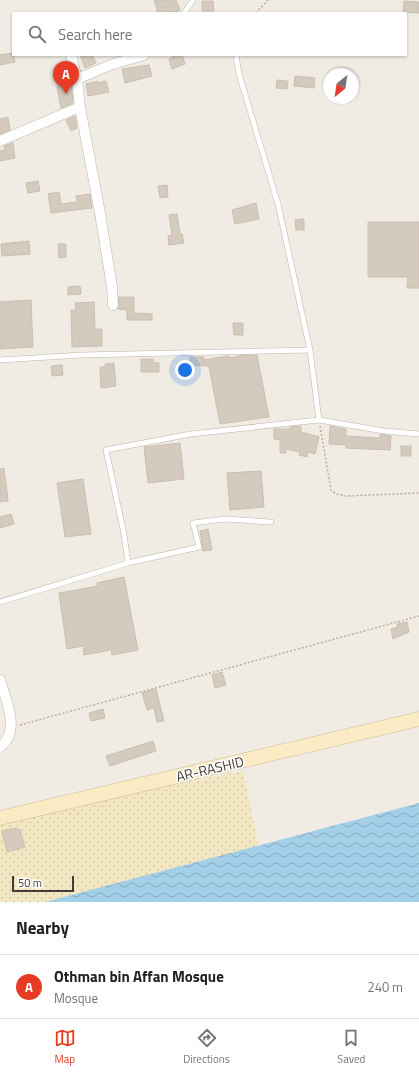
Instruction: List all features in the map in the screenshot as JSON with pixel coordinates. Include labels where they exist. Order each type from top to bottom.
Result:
[{"type":"main road","name":"AR-RASHID","points":[[0,818],[419,719]]},
{"type":"street","points":[[71,56],[77,78],[80,107],[89,147],[112,287],[112,306]]},
{"type":"street","points":[[77,78],[113,64],[141,56]]},
{"type":"street","points":[[0,141],[80,107]]},
{"type":"street","points":[[0,680],[11,718],[11,728],[7,738],[0,747]]},
{"type":"lane","points":[[185,12],[193,0]]},
{"type":"lane","points":[[236,56],[239,74],[278,204],[310,350],[319,420]]},
{"type":"lane","points":[[0,360],[82,355],[310,350]]},
{"type":"lane","points":[[128,563],[124,534],[106,450],[191,434],[319,420],[384,431],[419,434]]},
{"type":"lane","points":[[0,602],[128,563],[199,546],[193,524],[225,520],[272,522]]},
{"type":"path","points":[[257,12],[268,0]]},
{"type":"path","points":[[319,420],[331,490],[336,494],[346,496],[419,493]]},
{"type":"path","points":[[11,728],[419,616]]},
{"type":"sand","points":[[243,771],[260,851],[69,902],[0,902],[0,824],[142,791]]},
{"type":"water","points":[[419,803],[419,902],[45,902]]},
{"type":"building","points":[[154,0],[176,0],[180,10],[175,12],[158,12]]},
{"type":"building","points":[[202,1],[213,1],[214,11],[202,11]]},
{"type":"building","points":[[404,1],[419,2],[419,13],[403,12]]},
{"type":"building","points":[[12,53],[15,62],[0,65],[0,55]]},
{"type":"building","points":[[80,56],[92,56],[96,63],[85,68]]},
{"type":"building","points":[[182,56],[185,64],[172,69],[169,59]]},
{"type":"building","points":[[149,65],[152,76],[125,83],[122,69]]},
{"type":"building","points":[[295,76],[315,78],[314,88],[294,86]]},
{"type":"building","points":[[277,80],[288,81],[287,89],[276,88]]},
{"type":"building","points":[[67,81],[68,83],[71,82],[73,103],[61,108],[57,87]]},
{"type":"building","points":[[98,81],[98,83],[106,81],[109,92],[88,96],[86,84]]},
{"type":"building","points":[[75,116],[77,128],[71,131],[66,120]]},
{"type":"building","points":[[8,117],[10,130],[0,134],[0,119]]},
{"type":"building","points":[[13,143],[15,158],[0,161],[0,151],[5,150],[4,146]]},
{"type":"building","points":[[38,181],[40,191],[28,193],[26,183]]},
{"type":"building","points":[[167,185],[168,197],[160,198],[158,186]]},
{"type":"building","points":[[59,192],[61,204],[77,202],[76,196],[90,194],[92,208],[51,213],[48,194]]},
{"type":"building","points":[[256,203],[259,219],[235,224],[232,210]]},
{"type":"building","points":[[177,214],[180,234],[182,234],[184,243],[169,245],[168,236],[172,235],[169,215]]},
{"type":"building","points":[[304,219],[304,230],[296,230],[295,220]]},
{"type":"building","points":[[368,222],[419,222],[419,288],[407,288],[408,277],[368,277]]},
{"type":"building","points":[[29,241],[30,254],[2,256],[1,244]]},
{"type":"building","points":[[58,244],[66,244],[66,257],[59,258]]},
{"type":"building","points":[[80,286],[81,294],[68,295],[68,287]]},
{"type":"building","points":[[119,297],[134,297],[134,313],[152,314],[152,320],[127,320],[127,310],[118,309]]},
{"type":"building","points":[[31,300],[33,347],[0,349],[0,302]]},
{"type":"building","points":[[94,302],[95,329],[102,329],[102,346],[72,347],[71,310],[76,310],[75,303]]},
{"type":"building","points":[[233,323],[243,323],[243,335],[234,335]]},
{"type":"building","points":[[244,355],[257,355],[269,417],[220,424],[209,366],[190,365],[190,357],[204,357],[204,360],[227,356],[230,358]]},
{"type":"building","points":[[141,359],[153,359],[153,363],[159,363],[159,372],[141,372]]},
{"type":"building","points":[[114,363],[116,386],[101,388],[100,367],[105,367],[105,364]]},
{"type":"building","points":[[62,365],[63,375],[52,376],[51,366]]},
{"type":"building","points":[[301,426],[301,432],[319,437],[315,454],[308,452],[307,457],[299,455],[300,452],[286,449],[286,453],[280,453],[280,440],[274,439],[274,429],[290,429],[290,427]]},
{"type":"building","points":[[330,426],[346,429],[346,436],[380,438],[380,434],[391,436],[390,450],[346,448],[346,445],[329,444]]},
{"type":"building","points":[[180,443],[184,479],[148,483],[144,447]]},
{"type":"building","points":[[401,446],[411,446],[411,456],[401,456]]},
{"type":"building","points":[[4,468],[8,501],[0,502],[0,469]]},
{"type":"building","points":[[261,471],[264,507],[230,510],[227,473]]},
{"type":"building","points":[[83,479],[91,534],[65,537],[57,483]]},
{"type":"building","points":[[11,514],[14,524],[0,528],[0,517]]},
{"type":"building","points":[[208,529],[212,550],[203,551],[200,531]]},
{"type":"building","points":[[124,577],[138,650],[112,655],[111,650],[84,655],[83,646],[67,649],[59,593],[98,586],[97,583]]},
{"type":"building","points":[[407,622],[409,632],[393,639],[391,629],[398,627],[397,624]]},
{"type":"building","points":[[222,672],[226,685],[215,688],[212,675]]},
{"type":"building","points":[[156,689],[164,721],[157,722],[154,708],[147,710],[142,693]]},
{"type":"building","points":[[103,709],[105,718],[91,721],[89,713]]},
{"type":"building","points":[[153,741],[156,751],[110,766],[106,756]]},
{"type":"building","points":[[16,828],[20,830],[25,847],[7,852],[2,831]]},
{"type":"place","name":"Othman bin Affan Mosque","points":[[66,94]]}]
